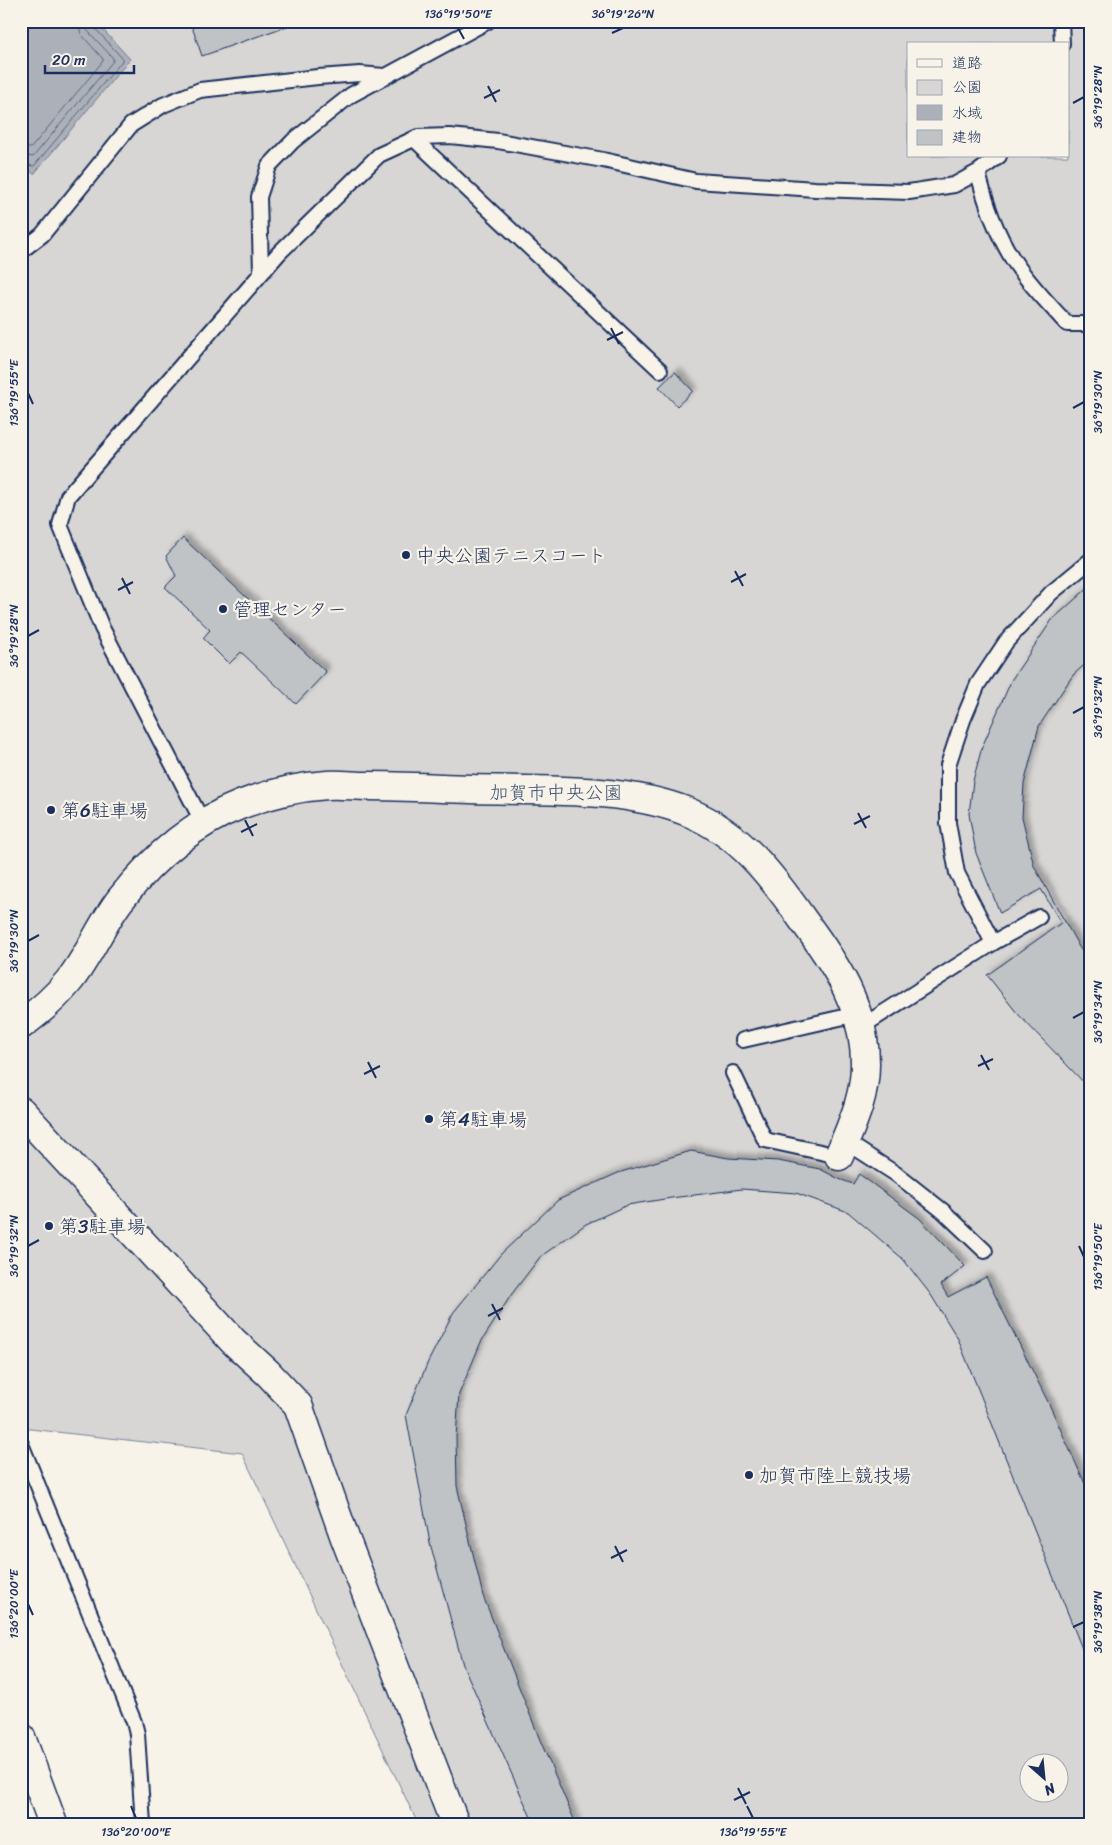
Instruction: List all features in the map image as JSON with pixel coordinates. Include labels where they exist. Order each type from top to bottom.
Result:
[{"type":"street","points":[[21,1025],[43,1009],[71,979],[119,901],[158,858],[183,836],[203,823],[237,806],[274,792],[328,785],[614,794],[686,811],[713,824],[736,840],[764,866],[837,969],[852,998],[859,1020],[866,1066],[859,1109],[842,1148]]},
{"type":"street","points":[[21,1111],[233,1341],[298,1404],[345,1538],[455,1824]]},
{"type":"street","points":[[21,1737],[53,1824]]},
{"type":"lane","points":[[261,272],[259,197],[269,166],[293,141],[351,95],[488,21]]},
{"type":"lane","points":[[1061,21],[1062,42]]},
{"type":"lane","points":[[21,250],[42,235],[131,125],[163,105],[200,90],[318,77],[360,74],[384,76]]},
{"type":"lane","points":[[203,823],[102,628],[60,525],[68,496],[261,272],[379,155],[418,137],[450,136],[498,141],[603,160],[696,181],[815,189],[909,192],[954,185],[978,172],[996,158]]},
{"type":"lane","points":[[414,139],[660,370]]},
{"type":"lane","points":[[978,172],[984,197],[995,225],[1012,258],[1035,288],[1067,324],[1091,324]]},
{"type":"lane","points":[[993,943],[957,873],[948,823],[948,765],[963,720],[978,684],[1006,642],[1051,593],[1091,560]]},
{"type":"lane","points":[[743,1040],[859,1020],[1039,917]]},
{"type":"lane","points":[[733,1073],[765,1140],[842,1148],[896,1174],[943,1211],[985,1251]]},
{"type":"lane","points":[[21,1444],[134,1722],[137,1734],[143,1824]]},
{"type":"green space","name":"加賀市中央公園","points":[[21,21],[1091,21],[1091,1824],[418,1824],[242,1453],[21,1428]]},
{"type":"water","points":[[21,21],[95,21],[130,59],[34,174],[21,165]]},
{"type":"building","points":[[190,21],[301,21],[202,56]]},
{"type":"building","points":[[675,372],[693,391],[677,406],[659,387]]},
{"type":"building","name":"管理センター","points":[[183,538],[326,672],[296,704],[241,652],[229,664],[203,638],[210,630],[165,587],[176,576],[166,556]]},
{"type":"building","points":[[1091,585],[1091,659],[1073,675],[1039,726],[1024,784],[1022,817],[1034,866],[1079,947],[1091,964],[1091,1090],[1017,1013],[987,975],[1061,923],[1041,889],[1000,913],[976,853],[969,814],[973,781],[982,747],[1012,679],[1052,620]]},
{"type":"building","points":[[691,1151],[728,1158],[778,1161],[820,1169],[853,1184],[859,1174],[919,1218],[965,1266],[941,1285],[948,1297],[986,1277],[1049,1404],[1091,1497],[1091,1671],[958,1339],[931,1295],[903,1259],[848,1212],[796,1193],[742,1189],[627,1205],[586,1224],[540,1257],[511,1295],[481,1342],[459,1394],[456,1437],[457,1486],[483,1596],[540,1740],[576,1824],[534,1824],[463,1665],[430,1543],[406,1415],[428,1362],[453,1313],[501,1254],[558,1200],[618,1173]]},
{"type":"place","name":"中央公園テニスコート","points":[[406,555]]},
{"type":"place","name":"管理センター","points":[[223,609]]},
{"type":"place","name":"第6駐車場","points":[[51,810]]},
{"type":"place","name":"第4駐車場","points":[[429,1119]]},
{"type":"place","name":"第3駐車場","points":[[49,1226]]},
{"type":"place","name":"加賀市陸上競技場","points":[[749,1475]]}]
